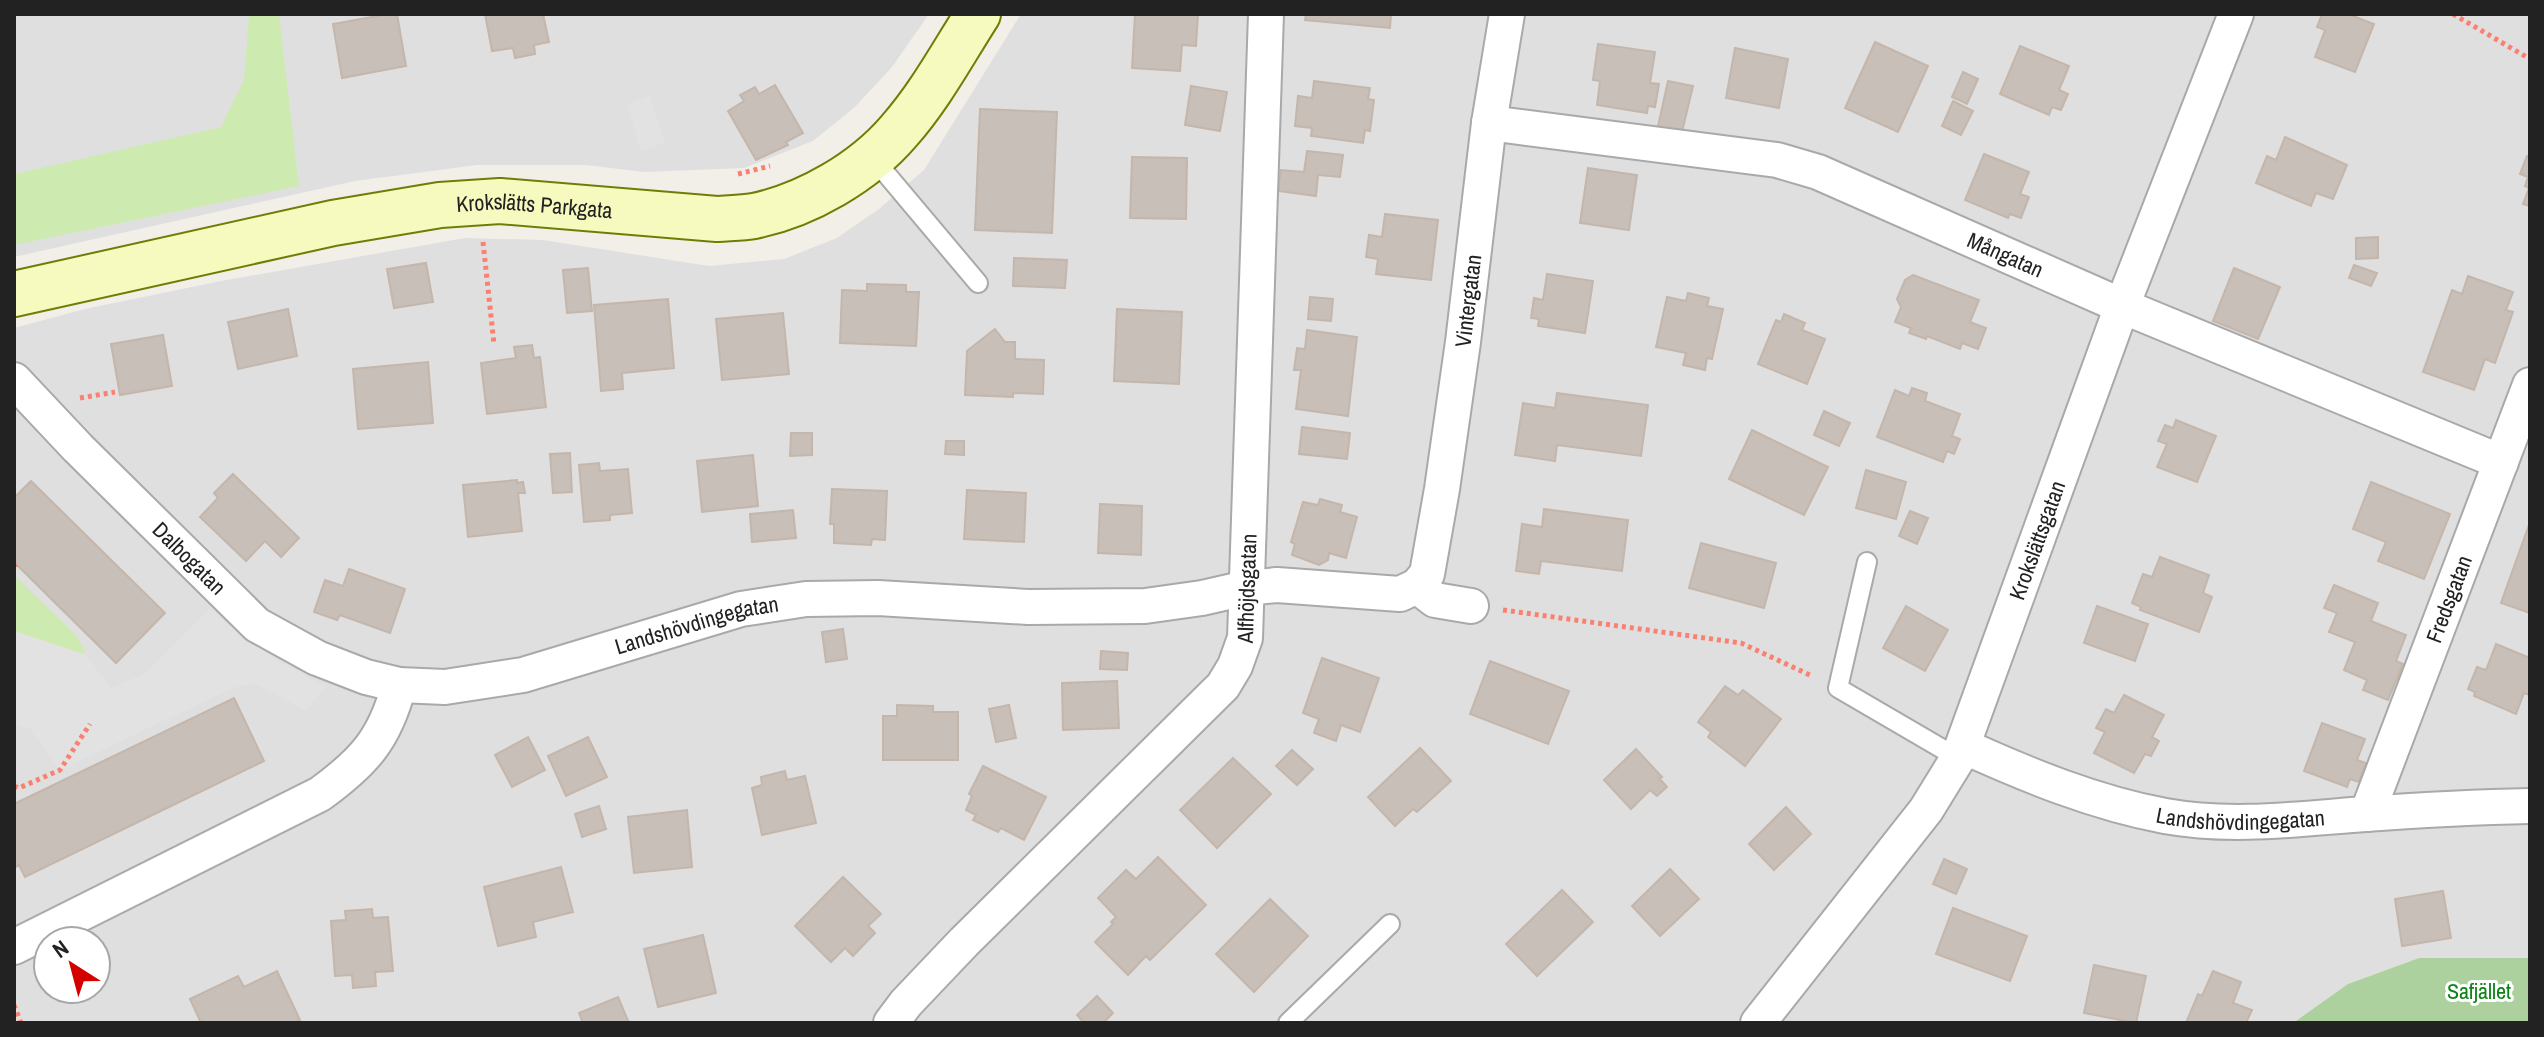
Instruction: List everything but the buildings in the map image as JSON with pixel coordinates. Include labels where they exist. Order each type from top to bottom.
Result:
[{"type":"street","name":"Krokslätts Parkgata","points":[[14,294],[333,223],[440,205],[500,201],[717,219],[752,216],[782,208],[833,185],[872,157],[899,132],[978,14]]},
{"type":"street","name":"Alfhöjdsgatan","points":[[891,1023],[964,942],[1223,686],[1235,666],[1245,638],[1266,14]]},
{"type":"street","name":"Vintergatan","points":[[1417,586],[1427,574],[1442,489],[1489,123],[1507,14]]},
{"type":"street","name":"Krokslättsgatan","points":[[1758,1023],[1926,810],[1960,752],[2122,306],[2236,14]]},
{"type":"street","name":"Mångatan","points":[[1489,123],[1777,160],[1818,172],[2122,306],[2501,462]]},
{"type":"street","name":"Dalbogatan","points":[[14,380],[78,448],[257,625],[317,658],[366,677],[399,685]]},
{"type":"street","name":"Fredsgatan","points":[[2367,814],[2530,385]]},
{"type":"street","name":"Landshövdingegatan","points":[[399,685],[445,687],[523,675],[741,609],[806,599],[878,598],[1028,607],[1145,606],[1277,585],[1400,594],[1417,586]]},
{"type":"street","points":[[1417,586],[1435,600],[1471,606]]},
{"type":"street","points":[[14,947],[320,794],[348,774],[376,742],[391,716],[399,685]]},
{"type":"street","name":"Landshövdingegatan","points":[[1960,752],[2100,799],[2166,816],[2267,823],[2367,814],[2530,806]]},
{"type":"lane","points":[[872,157],[978,283]]},
{"type":"lane","points":[[1838,688],[1867,562]]},
{"type":"lane","name":"Landshövdingegatan","points":[[1838,688],[1960,752]]},
{"type":"lane","points":[[1288,1023],[1390,924]]},
{"type":"path","points":[[2453,14],[2530,59]]},
{"type":"path","points":[[483,241],[494,344]]},
{"type":"path","points":[[77,399],[115,392]]},
{"type":"path","points":[[1471,606],[1741,643],[1838,688]]},
{"type":"path","points":[[14,786],[19,788],[60,770],[90,724]]},
{"type":"path","points":[[14,1005],[21,1023]]},
{"type":"shaded area","points":[[14,14],[929,14],[892,67],[855,107],[813,141],[744,168],[644,172],[586,165],[477,165],[355,181],[14,257]]},
{"type":"shaded area","points":[[1021,14],[2530,14],[2530,958],[2419,958],[2348,984],[2293,1023],[14,1023],[14,328],[85,309],[221,281],[465,238],[543,240],[709,266],[784,259],[837,238],[879,209],[924,170]]},
{"type":"shaded area","points":[[650,96],[665,143],[641,151],[627,104]]},
{"type":"shaded area","points":[[209,609],[270,656],[325,687],[306,711],[254,683],[233,688],[60,770],[30,729],[14,723],[14,631],[86,655],[111,688],[144,674]]},
{"type":"green space","points":[[249,14],[279,14],[299,186],[14,245],[14,174],[221,127],[244,80]]},
{"type":"green space","points":[[14,575],[76,635],[86,655],[14,631]]},
{"type":"green space","name":"Safjället","points":[[2419,958],[2530,958],[2530,1023],[2293,1023],[2348,984]]}]
